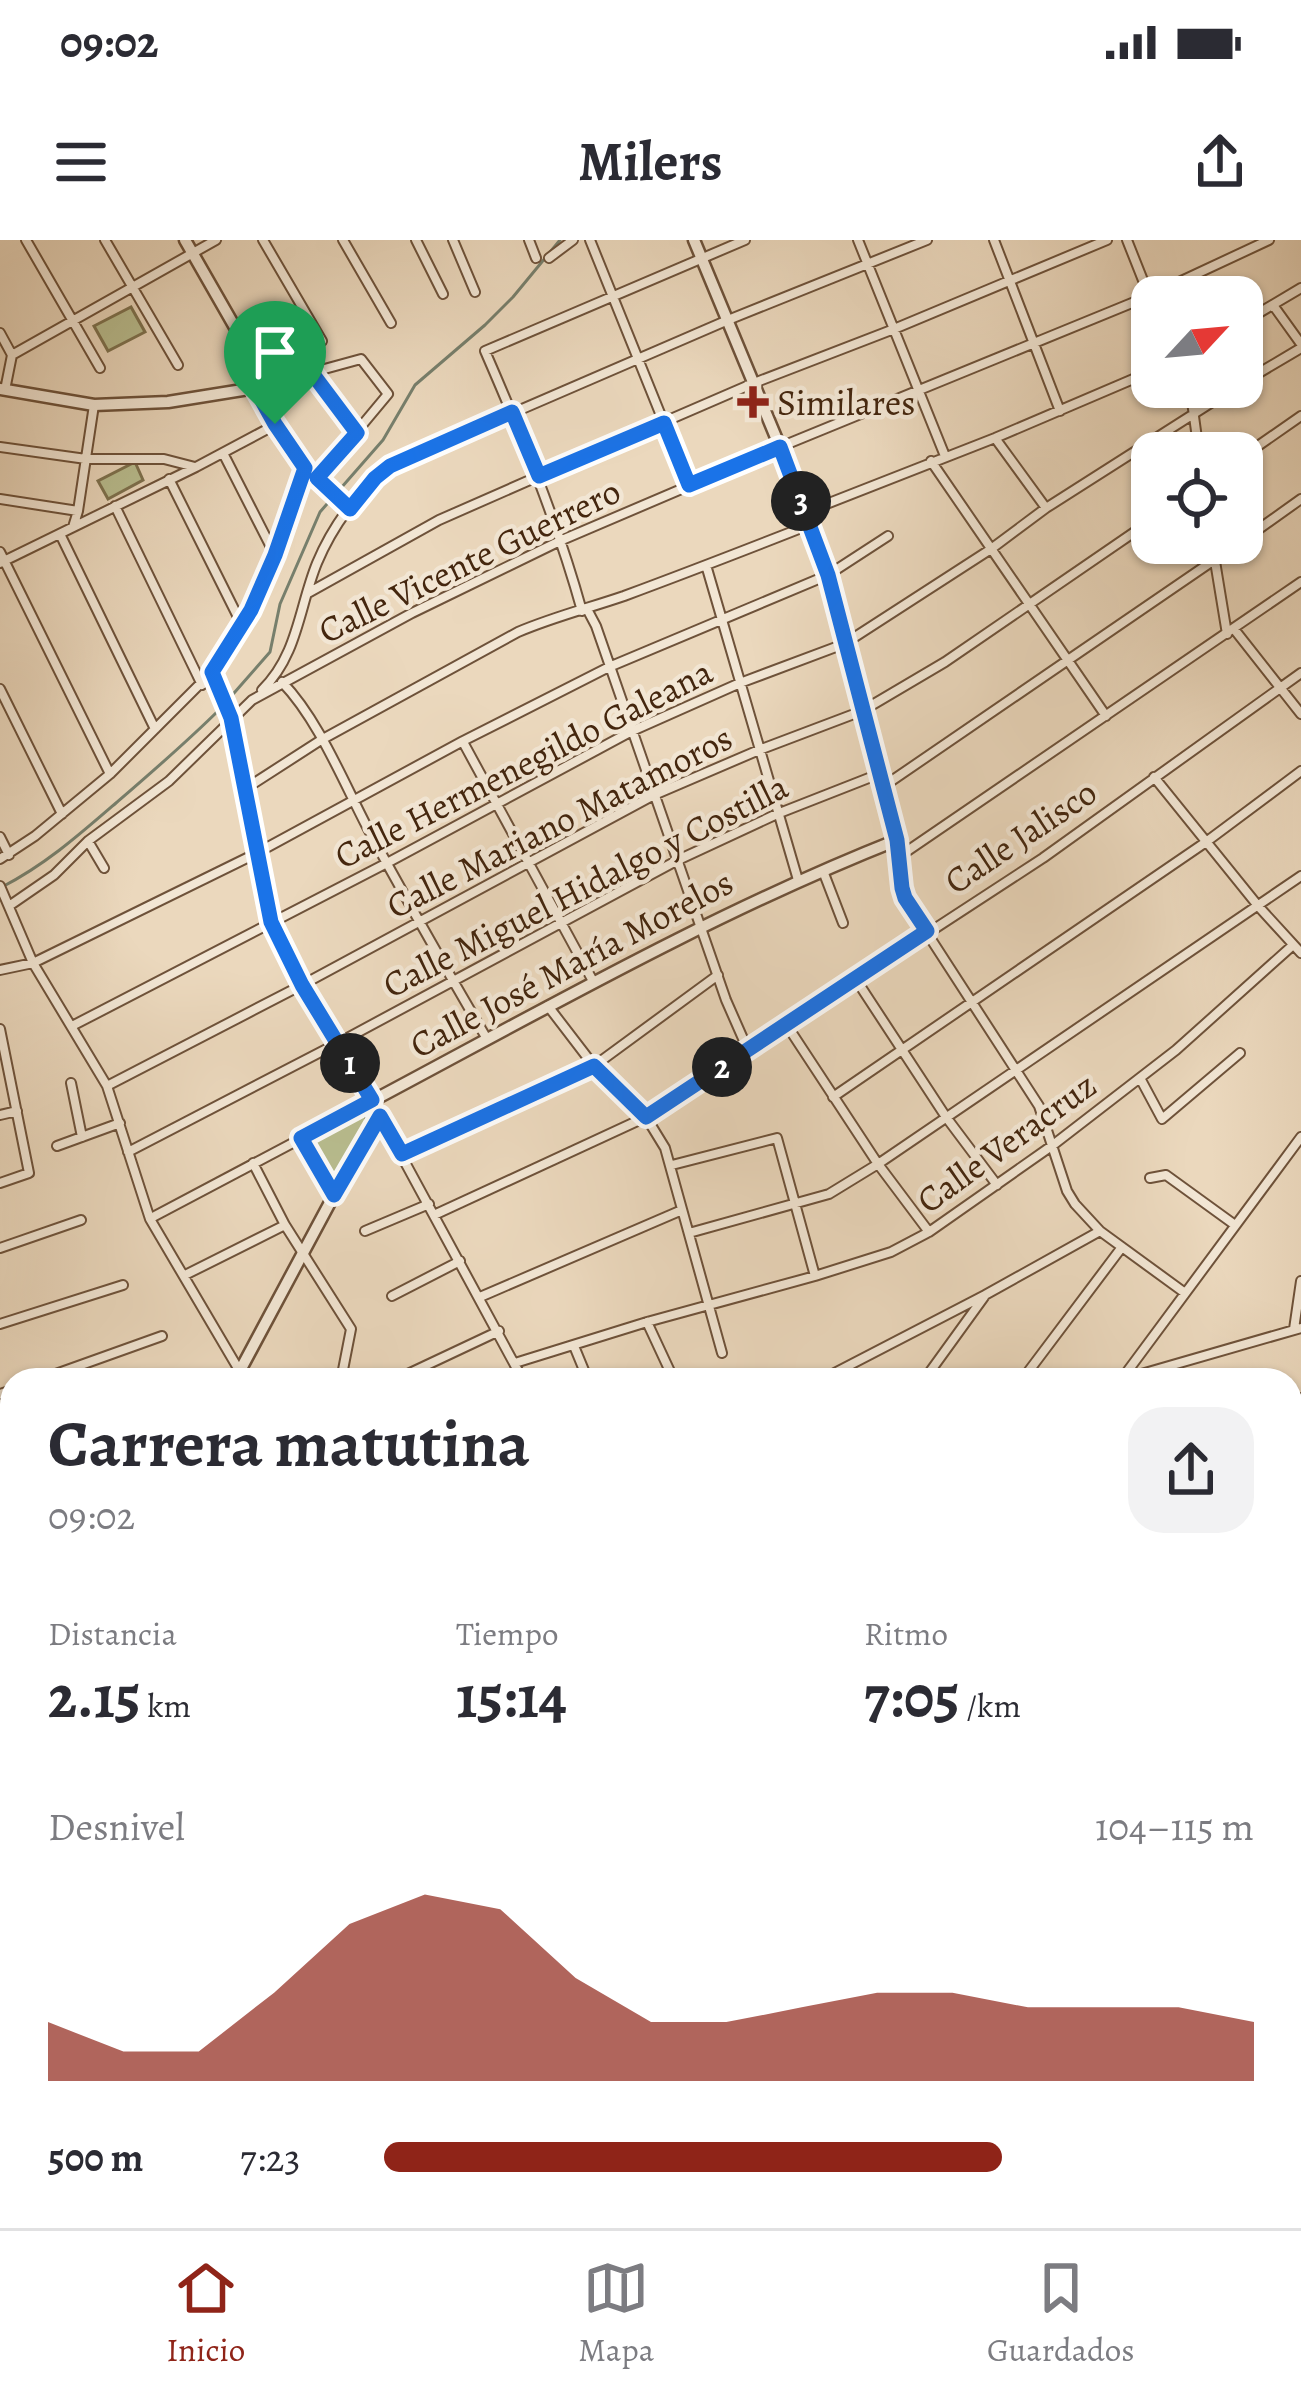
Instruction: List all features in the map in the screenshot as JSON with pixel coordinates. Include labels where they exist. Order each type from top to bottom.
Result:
[{"type":"street","points":[[26,240],[100,368]]},
{"type":"street","points":[[105,240],[178,365]]},
{"type":"street","points":[[185,240],[252,357],[255,388],[275,424],[305,468],[347,506]]},
{"type":"street","points":[[12,355],[216,240]]},
{"type":"street","points":[[263,240],[322,340]]},
{"type":"street","points":[[343,240],[391,323]]},
{"type":"street","points":[[416,240],[443,294]]},
{"type":"street","points":[[453,240],[475,292]]},
{"type":"street","points":[[529,240],[536,258]]},
{"type":"street","points":[[549,258],[573,240]]},
{"type":"street","points":[[590,240],[689,485]]},
{"type":"street","points":[[694,240],[828,575],[897,840],[905,898],[1039,1106],[1067,1191],[1100,1231],[1185,1293]]},
{"type":"street","points":[[745,240],[485,351],[539,476],[748,1050]]},
{"type":"street","points":[[858,240],[945,456]]},
{"type":"street","points":[[487,1039],[321,740],[296,697],[279,680],[323,550],[347,506],[390,466],[927,240]]},
{"type":"street","points":[[994,240],[1060,411]]},
{"type":"street","points":[[308,593],[439,520],[754,383],[1107,240]]},
{"type":"street","points":[[1127,240],[1141,276]]},
{"type":"street","name":"Calle Vicente Guerrero","points":[[1198,276],[1269,240]]},
{"type":"street","points":[[1263,311],[1301,288]]},
{"type":"street","points":[[1273,305],[1301,346]]},
{"type":"street","name":"Calle Vicente Guerrero","points":[[9,906],[169,781],[230,714],[279,680],[562,540],[1131,307]]},
{"type":"street","points":[[0,333],[12,355],[2,389],[94,405],[167,402],[255,388],[361,359],[388,394],[321,481]]},
{"type":"street","name":"Calle Hermenegildo Galeana","points":[[1263,370],[1301,346]]},
{"type":"street","points":[[312,373],[357,433]]},
{"type":"street","points":[[806,512],[1131,380]]},
{"type":"street","points":[[73,528],[94,405]]},
{"type":"street","points":[[1193,408],[1196,432]]},
{"type":"street","name":"Calle Hermenegildo Galeana","points":[[72,1026],[632,731],[740,682],[844,644],[1201,408]]},
{"type":"street","points":[[1263,443],[1301,416]]},
{"type":"street","points":[[110,774],[1,559],[73,528],[275,424]]},
{"type":"street","points":[[995,438],[1046,508]]},
{"type":"street","points":[[0,447],[86,459],[164,459],[196,467]]},
{"type":"street","points":[[223,453],[275,555]]},
{"type":"street","points":[[931,461],[1106,716]]},
{"type":"street","points":[[0,837],[4,857],[110,774],[214,675],[275,555],[305,468]]},
{"type":"street","points":[[169,479],[242,625]]},
{"type":"street","points":[[0,499],[78,511]]},
{"type":"street","name":"Calle Miguel Hidalgo y Costilla","points":[[1263,527],[1301,500]]},
{"type":"street","points":[[115,506],[202,685]]},
{"type":"street","points":[[244,789],[321,740],[518,632],[811,525]]},
{"type":"street","points":[[60,534],[155,729]]},
{"type":"street","name":"Calle Mariano Matamoros","points":[[107,1086],[654,795],[862,711],[945,662],[1131,534]]},
{"type":"street","points":[[0,970],[33,963],[256,854],[609,667],[828,575],[888,536]]},
{"type":"street","name":"Calle Miguel Hidalgo y Costilla","points":[[128,1151],[678,860],[777,814],[880,780],[1210,564]]},
{"type":"street","points":[[1215,564],[1230,631],[1301,714]]},
{"type":"street","points":[[706,565],[798,880]]},
{"type":"street","points":[[899,856],[1301,582]]},
{"type":"street","name":"Calle Jalisco","points":[[364,1231],[432,1209],[646,1117],[1042,858],[1301,673]]},
{"type":"street","points":[[214,675],[230,714],[271,922],[518,1368]]},
{"type":"street","points":[[0,689],[62,814]]},
{"type":"street","points":[[463,741],[594,983]]},
{"type":"street","points":[[833,1096],[1206,842],[1301,771]]},
{"type":"street","points":[[1154,777],[1301,953]]},
{"type":"street","name":"Calle José María Morelos","points":[[150,1219],[700,926],[897,840]]},
{"type":"street","points":[[88,841],[104,868]]},
{"type":"street","points":[[822,869],[843,923]]},
{"type":"street","points":[[688,1233],[829,1195],[1301,876]]},
{"type":"street","points":[[2,891],[33,963],[107,1086],[150,1219],[233,1368]]},
{"type":"street","name":"Calle Veracruz","points":[[515,1363],[891,1252],[929,1232],[1176,1050],[1292,946]]},
{"type":"street","points":[[402,1154],[594,1066],[718,975]]},
{"type":"street","points":[[855,978],[946,1118],[997,1185]]},
{"type":"street","points":[[548,1006],[594,1066],[656,1130],[672,1165],[722,1353]]},
{"type":"street","points":[[786,1024],[929,1232]]},
{"type":"street","points":[[0,1029],[29,1173],[0,1183]]},
{"type":"street","points":[[1140,1078],[1162,1119],[1240,1053]]},
{"type":"street","points":[[71,1083],[82,1137]]},
{"type":"street","points":[[0,1114],[17,1111]]},
{"type":"street","points":[[241,1368],[380,1116]]},
{"type":"street","points":[[57,1146],[120,1123]]},
{"type":"street","points":[[1130,1368],[1301,1137]]},
{"type":"street","points":[[301,1138],[334,1195]]},
{"type":"street","points":[[672,1165],[777,1138],[815,1276]]},
{"type":"street","points":[[253,1163],[351,1328],[343,1368]]},
{"type":"street","points":[[1150,1178],[1166,1175],[1235,1226]]},
{"type":"street","points":[[480,1298],[682,1210]]},
{"type":"street","points":[[0,1248],[81,1220]]},
{"type":"street","points":[[185,1275],[286,1225]]},
{"type":"street","points":[[843,1368],[1100,1231]]},
{"type":"street","points":[[1031,1368],[1122,1247]]},
{"type":"street","points":[[392,1296],[460,1261]]},
{"type":"street","points":[[1163,1368],[1298,1329],[1301,1281]]},
{"type":"street","points":[[0,1324],[123,1285]]},
{"type":"street","points":[[933,1368],[985,1295]]},
{"type":"street","points":[[647,1322],[668,1368]]},
{"type":"street","points":[[420,1368],[499,1331]]},
{"type":"street","points":[[73,1368],[162,1336]]},
{"type":"street","points":[[574,1346],[583,1368]]},
{"type":"green space","points":[[131,307],[145,332],[108,351],[94,326]]},
{"type":"green space","points":[[135,462],[143,480],[108,499],[98,481]]},
{"type":"green space","points":[[366,1111],[365,1133],[332,1185],[307,1142]]},
{"type":"waterway","points":[[227,701],[270,652],[280,604],[320,512],[383,440],[415,385],[485,325],[560,240]]},
{"type":"waterway","points":[[2,887],[75,838],[221,708]]},
{"type":"place","name":"Similares","points":[[753,402]]},
{"type":"route","points":[[312,373],[357,433],[317,478],[350,509],[390,466],[512,412],[539,476],[664,423],[689,485],[780,447],[828,575],[897,840],[905,898],[927,931],[646,1117],[594,1066],[402,1154],[380,1116],[334,1195],[301,1138],[372,1100],[302,985],[271,922],[231,718],[212,672],[251,610],[305,468],[275,424],[255,388],[312,373]]}]
